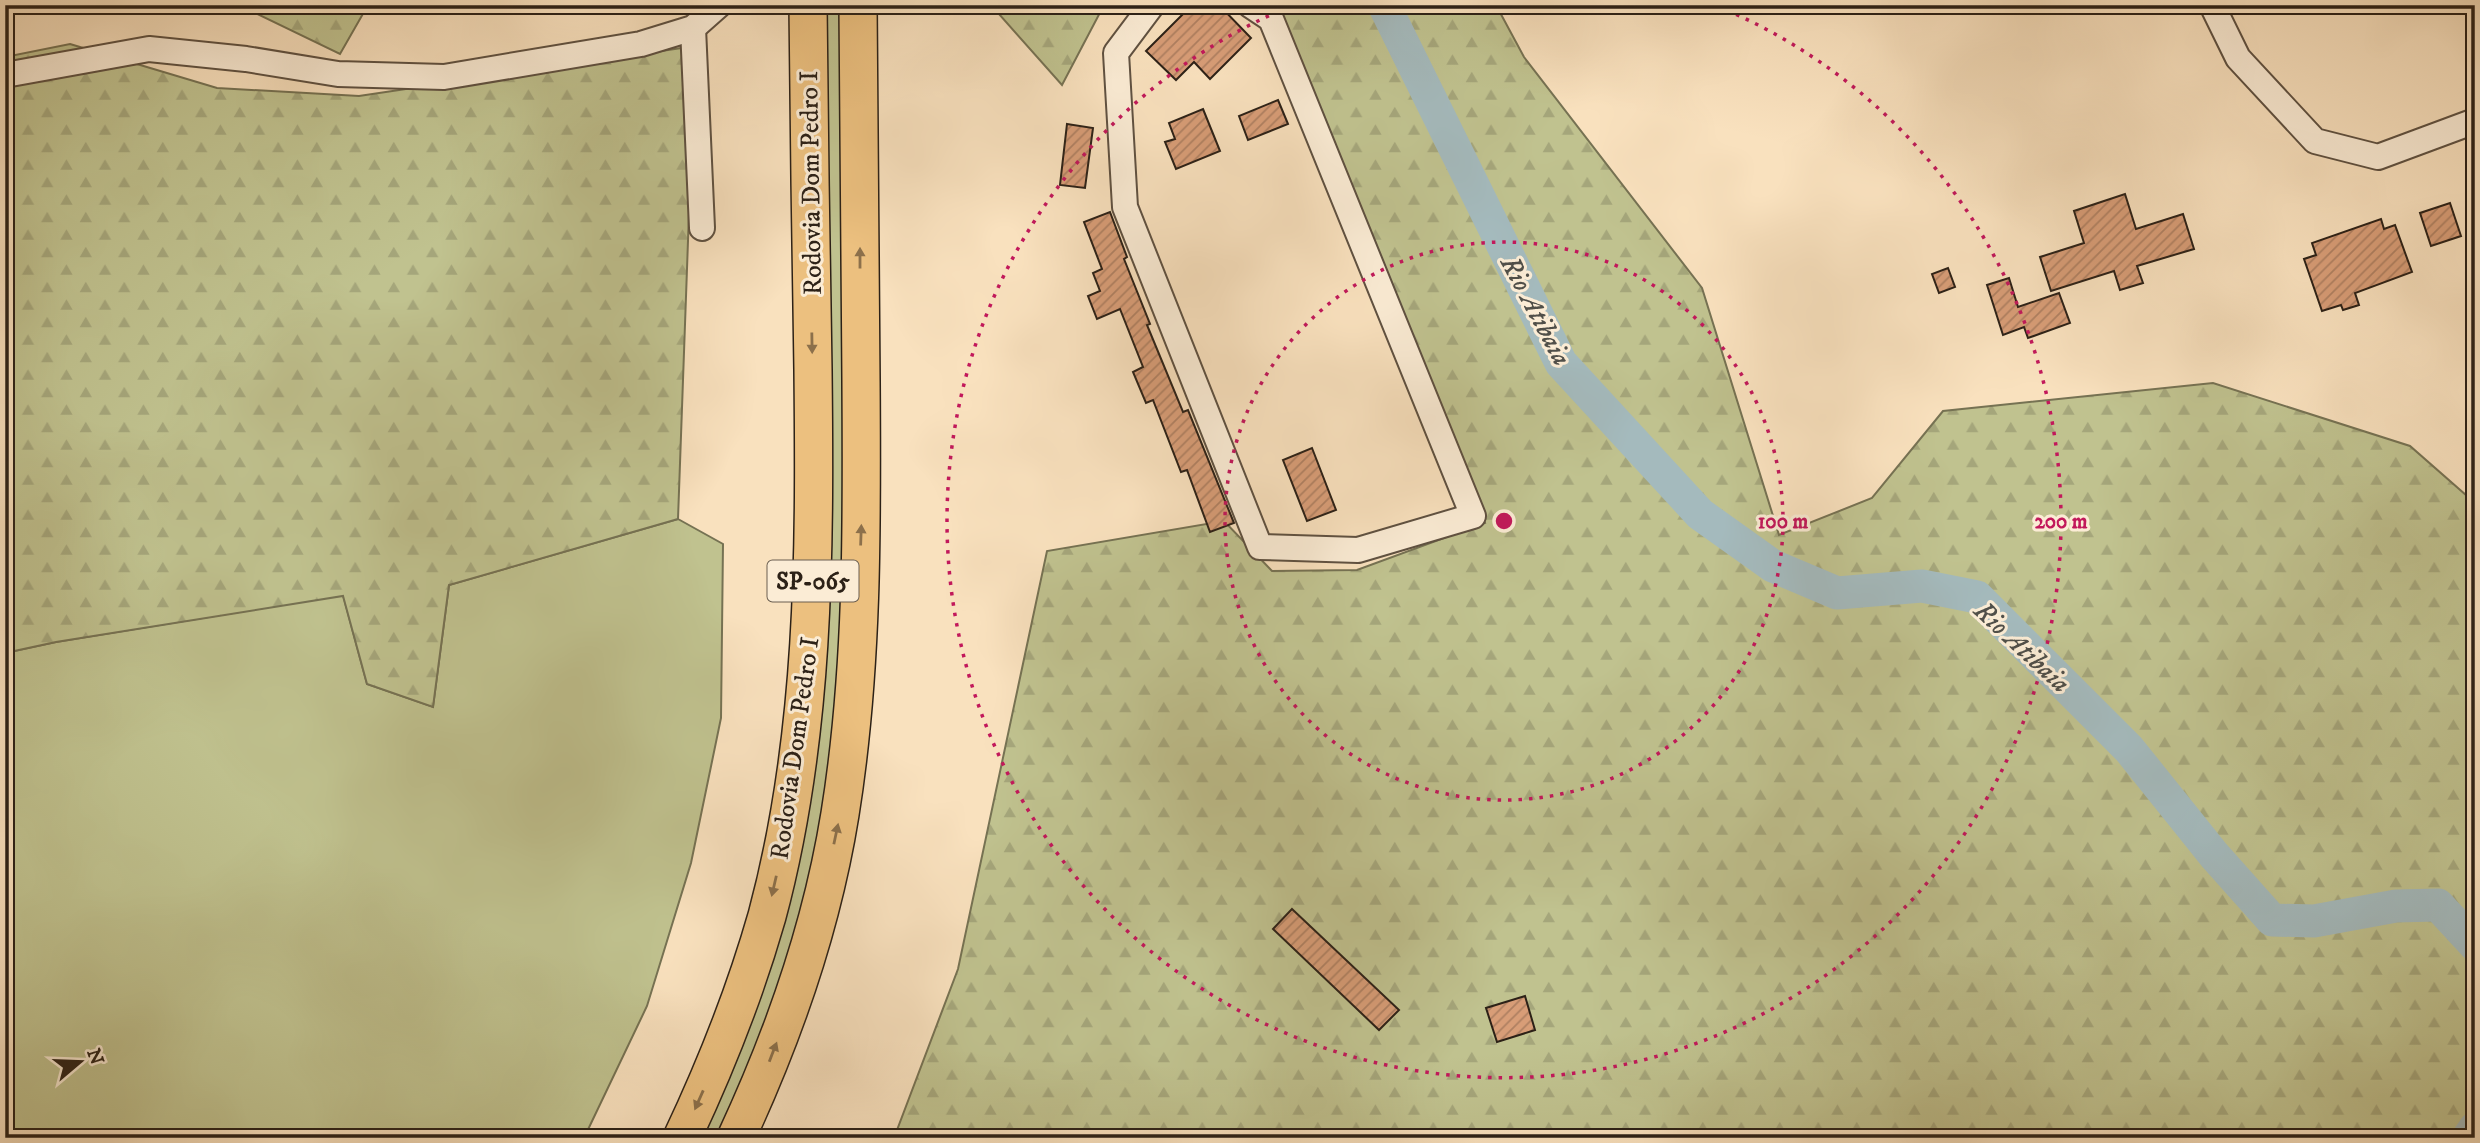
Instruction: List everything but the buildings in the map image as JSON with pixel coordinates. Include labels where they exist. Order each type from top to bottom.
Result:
[{"type":"highway","name":"Rodovia Dom Pedro I","points":[[682,1138],[728,1037],[767,914],[786,831],[809,667],[814,489],[808,5]]},
{"type":"highway","name":"Rodovia Dom Pedro I","points":[[736,1138],[800,978],[824,892],[840,814],[851,726],[858,644],[862,494],[858,5]]},
{"type":"street","points":[[5,75],[149,49],[246,59],[338,74],[444,77],[641,44],[693,28],[719,5]]},
{"type":"street","points":[[1152,5],[1116,53],[1125,207],[1260,547],[1358,550],[1473,516],[1271,19],[1250,5]]},
{"type":"street","points":[[2212,5],[2238,58],[2315,141],[2378,157],[2475,121]]},
{"type":"street","points":[[693,28],[702,228]]},
{"type":"green space","points":[[239,5],[368,5],[340,54]]},
{"type":"green space","points":[[821,5],[843,5],[845,705],[805,921],[727,1138],[697,1138],[780,911]]},
{"type":"green space","points":[[991,5],[1104,5],[1062,85]]},
{"type":"green space","points":[[1274,5],[1496,5],[1524,57],[1702,288],[1779,535],[1872,498],[1943,411],[2213,383],[2410,446],[2475,503],[2475,1138],[894,1138],[958,969],[1047,551],[1224,521],[1272,571],[1357,570],[1485,523]]},
{"type":"green space","points":[[70,44],[217,88],[359,96],[695,46],[678,519],[449,585],[433,707],[367,684],[343,596],[56,642],[5,653],[5,57]]},
{"type":"green space","points":[[678,519],[723,544],[721,718],[691,863],[647,1006],[584,1138],[5,1138],[5,653],[56,642],[343,595],[367,684],[433,707],[449,585]]},
{"type":"waterway","name":"Rio Atibaia","points":[[1384,5],[1561,363],[1700,514],[1773,566],[1837,593],[1922,586],[1977,597],[2129,749],[2214,855],[2272,920],[2314,921],[2396,906],[2438,905],[2475,945]]},
{"type":"waterway","name":"Rio Atibaia","points":[[2468,1138],[2475,1128]]}]
